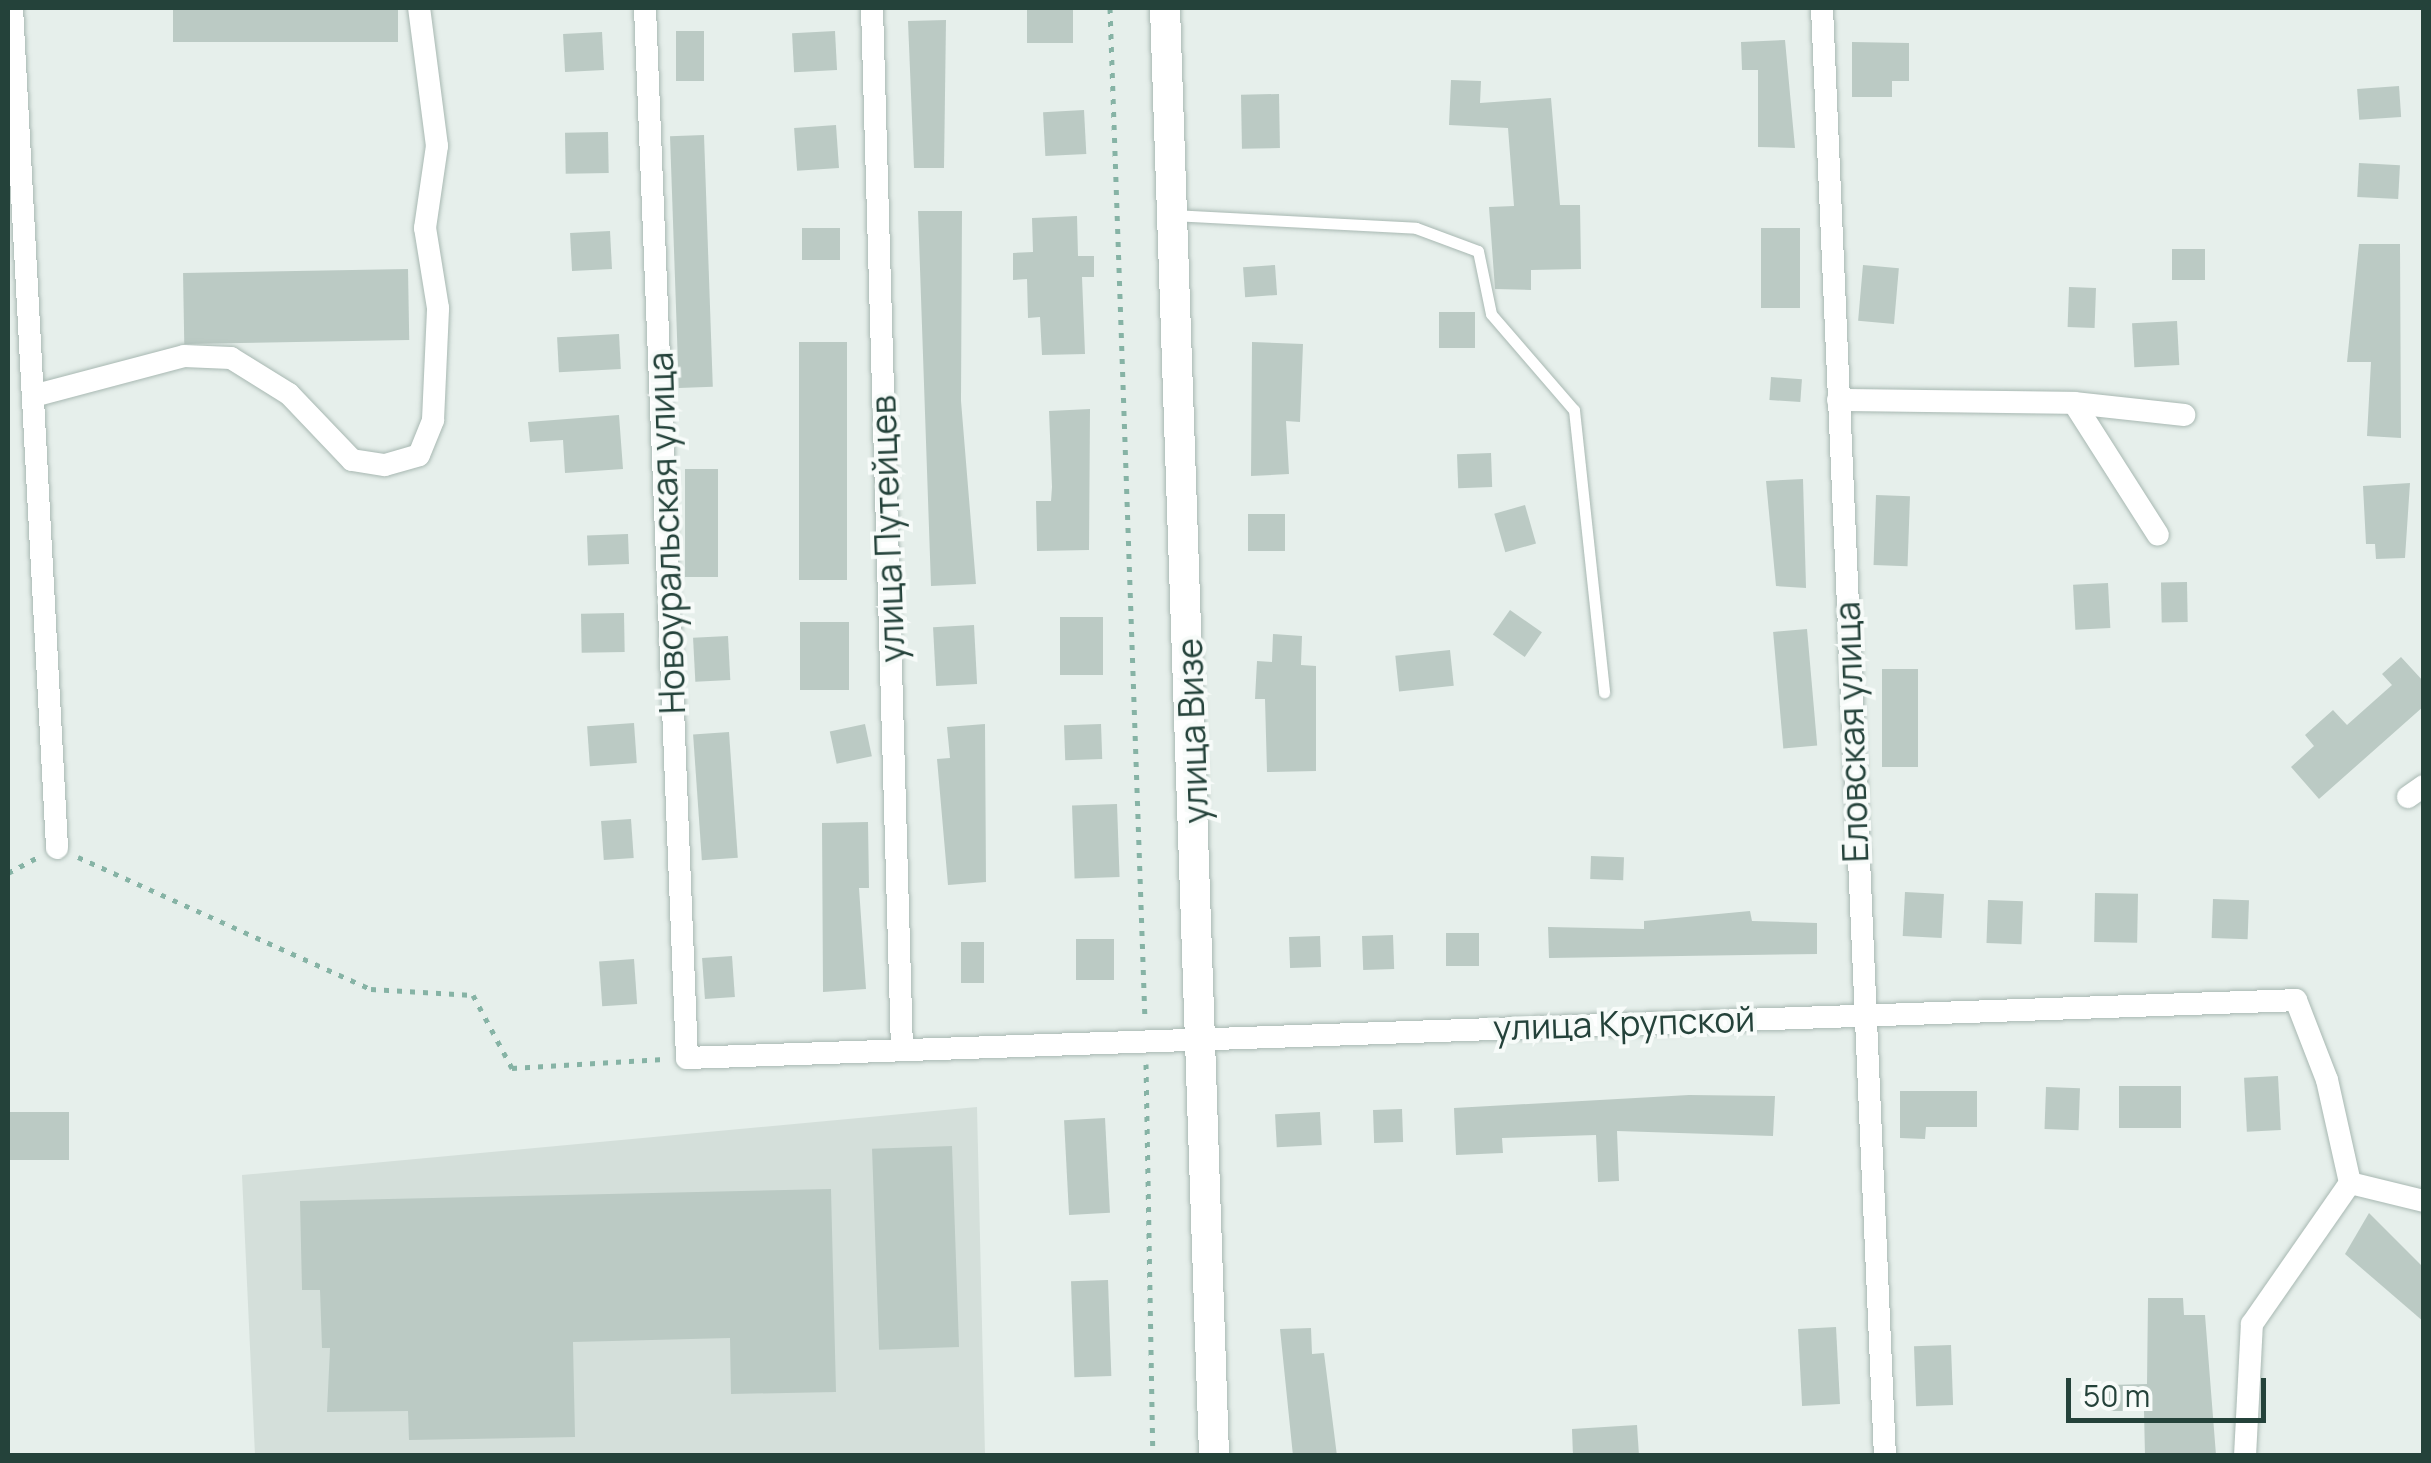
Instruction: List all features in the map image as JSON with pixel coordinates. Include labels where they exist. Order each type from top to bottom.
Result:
[{"type":"street","points":[[12,8],[57,848]]},
{"type":"street","points":[[32,396],[184,356],[232,358],[289,394],[352,460],[385,465],[418,455],[433,420],[438,308],[425,228],[437,146],[419,8]]},
{"type":"street","name":"Новоуральская улица","points":[[645,8],[687,1058]]},
{"type":"street","name":"улица Путейцев","points":[[872,8],[902,1050]]},
{"type":"street","name":"улица Визе","points":[[1164,8],[1203,1036],[1214,1456]]},
{"type":"street","name":"Еловская улица","points":[[1822,8],[1862,1015],[1885,1456]]},
{"type":"street","points":[[1838,400],[2074,402],[2184,415]]},
{"type":"street","points":[[2074,402],[2158,534]]},
{"type":"street","name":"улица Крупской","points":[[687,1058],[1203,1036],[2296,1000],[2327,1080],[2350,1182]]},
{"type":"street","points":[[2246,1456],[2252,1324],[2350,1182],[2424,1201]]},
{"type":"lane","points":[[1172,215],[1416,228],[1478,250],[1491,314],[1574,410],[1604,692]]},
{"type":"path","points":[[1110,8],[1146,1039],[1152,1456]]},
{"type":"path","points":[[8,872],[57,848],[371,989],[473,994],[512,1068],[687,1058]]},
{"type":"shaded area","points":[[977,1107],[985,1455],[255,1455],[242,1175]]},
{"type":"building","points":[[173,8],[398,8],[398,42],[173,42]]},
{"type":"building","points":[[1027,8],[1073,8],[1073,43],[1027,43]]},
{"type":"building","points":[[946,20],[944,168],[914,168],[908,21]]},
{"type":"building","points":[[676,31],[704,31],[704,81],[676,81]]},
{"type":"building","points":[[835,31],[837,70],[794,72],[792,33]]},
{"type":"building","points":[[602,32],[604,70],[565,72],[563,34]]},
{"type":"building","points":[[1785,40],[1795,148],[1758,147],[1758,70],[1742,70],[1741,42]]},
{"type":"building","points":[[1852,42],[1909,43],[1909,81],[1892,81],[1892,97],[1852,97]]},
{"type":"building","points":[[1451,80],[1481,81],[1480,103],[1551,98],[1560,205],[1580,205],[1581,269],[1531,270],[1531,290],[1495,289],[1489,207],[1514,206],[1508,128],[1449,125]]},
{"type":"building","points":[[2399,86],[2401,117],[2359,120],[2357,89]]},
{"type":"building","points":[[1279,94],[1280,148],[1242,149],[1241,95]]},
{"type":"building","points":[[1084,110],[1086,154],[1045,156],[1043,112]]},
{"type":"building","points":[[836,125],[839,168],[797,171],[794,128]]},
{"type":"building","points":[[608,132],[609,173],[566,174],[565,133]]},
{"type":"building","points":[[704,135],[713,387],[679,388],[670,136]]},
{"type":"building","points":[[2359,163],[2400,165],[2398,199],[2357,197]]},
{"type":"building","points":[[918,211],[962,211],[961,401],[976,584],[931,586]]},
{"type":"building","points":[[1077,216],[1078,256],[1094,256],[1094,277],[1082,277],[1085,354],[1042,355],[1040,317],[1028,318],[1027,279],[1013,280],[1013,253],[1033,252],[1032,218]]},
{"type":"building","points":[[802,228],[840,228],[840,260],[802,260]]},
{"type":"building","points":[[1761,228],[1800,228],[1800,308],[1761,308]]},
{"type":"building","points":[[610,231],[612,269],[572,271],[570,233]]},
{"type":"building","points":[[2359,244],[2400,244],[2401,438],[2367,436],[2371,362],[2347,362]]},
{"type":"building","points":[[2172,249],[2205,249],[2205,280],[2172,280]]},
{"type":"building","points":[[1275,265],[1277,295],[1245,297],[1243,267]]},
{"type":"building","points":[[1863,265],[1899,268],[1894,324],[1858,321]]},
{"type":"building","points":[[408,269],[409,340],[184,344],[183,273]]},
{"type":"building","points":[[2069,287],[2096,288],[2095,328],[2068,327]]},
{"type":"building","points":[[1439,312],[1475,312],[1475,348],[1439,348]]},
{"type":"building","points":[[2177,321],[2179,365],[2134,367],[2132,323]]},
{"type":"building","points":[[619,334],[621,369],[559,372],[557,337]]},
{"type":"building","points":[[799,342],[847,342],[847,580],[799,580]]},
{"type":"building","points":[[1252,342],[1303,344],[1300,422],[1286,421],[1289,474],[1251,476]]},
{"type":"building","points":[[1771,377],[1802,379],[1800,402],[1769,400]]},
{"type":"building","points":[[1090,409],[1089,550],[1037,551],[1036,501],[1051,501],[1049,411]]},
{"type":"building","points":[[619,415],[623,469],[565,473],[563,440],[530,442],[528,422]]},
{"type":"building","points":[[1491,453],[1492,487],[1458,488],[1457,454]]},
{"type":"building","points":[[685,469],[718,469],[718,577],[685,577]]},
{"type":"building","points":[[1803,479],[1806,588],[1776,586],[1766,481]]},
{"type":"building","points":[[2410,483],[2405,558],[2376,559],[2375,544],[2366,544],[2363,486]]},
{"type":"building","points":[[1876,495],[1910,496],[1908,566],[1874,565]]},
{"type":"building","points":[[1525,505],[1536,543],[1505,552],[1494,514]]},
{"type":"building","points":[[1248,514],[1285,514],[1285,551],[1248,551]]},
{"type":"building","points":[[628,534],[629,564],[588,565],[587,535]]},
{"type":"building","points":[[2161,582],[2187,582],[2188,622],[2162,622]]},
{"type":"building","points":[[2108,583],[2110,628],[2075,630],[2073,585]]},
{"type":"building","points":[[1510,610],[1542,632],[1525,657],[1493,635]]},
{"type":"building","points":[[624,613],[625,652],[582,653],[581,614]]},
{"type":"building","points":[[1060,617],[1103,617],[1103,675],[1060,675]]},
{"type":"building","points":[[800,622],[849,622],[849,690],[800,690]]},
{"type":"building","points":[[974,625],[977,684],[936,686],[933,627]]},
{"type":"building","points":[[1807,629],[1817,746],[1783,749],[1773,632]]},
{"type":"building","points":[[1273,634],[1302,636],[1301,665],[1316,666],[1316,771],[1267,772],[1265,699],[1255,699],[1257,661],[1272,662]]},
{"type":"building","points":[[728,636],[730,680],[695,682],[693,638]]},
{"type":"building","points":[[1450,650],[1454,686],[1399,692],[1395,656]]},
{"type":"building","points":[[2401,657],[2424,682],[2424,706],[2319,799],[2291,767],[2314,746],[2305,735],[2333,710],[2347,725],[2392,685],[2382,674]]},
{"type":"building","points":[[1882,669],[1918,669],[1918,767],[1882,767]]},
{"type":"building","points":[[634,723],[637,763],[590,766],[587,726]]},
{"type":"building","points":[[865,724],[872,756],[837,764],[830,731]]},
{"type":"building","points":[[985,724],[986,882],[948,885],[937,759],[950,758],[947,727]]},
{"type":"building","points":[[1101,724],[1102,759],[1065,760],[1064,725]]},
{"type":"building","points":[[729,732],[738,858],[702,860],[693,735]]},
{"type":"building","points":[[1117,804],[1120,877],[1075,879],[1072,806]]},
{"type":"building","points":[[631,819],[634,858],[604,860],[601,821]]},
{"type":"building","points":[[868,822],[869,888],[859,888],[866,989],[823,992],[822,823]]},
{"type":"building","points":[[1591,856],[1624,857],[1623,880],[1590,879]]},
{"type":"building","points":[[1905,892],[1944,894],[1942,938],[1903,936]]},
{"type":"building","points":[[2095,893],[2138,894],[2137,943],[2094,942]]},
{"type":"building","points":[[2213,899],[2249,900],[2248,939],[2212,938]]},
{"type":"building","points":[[1988,900],[2023,901],[2021,944],[1986,943]]},
{"type":"building","points":[[1750,911],[1752,921],[1817,923],[1817,954],[1549,958],[1548,927],[1644,929],[1644,921]]},
{"type":"building","points":[[1446,933],[1479,933],[1479,966],[1446,966]]},
{"type":"building","points":[[1393,935],[1394,969],[1363,970],[1362,936]]},
{"type":"building","points":[[1320,936],[1321,967],[1290,968],[1289,937]]},
{"type":"building","points":[[1076,939],[1114,939],[1114,980],[1076,980]]},
{"type":"building","points":[[961,942],[984,942],[984,983],[961,983]]},
{"type":"building","points":[[732,956],[735,997],[705,999],[702,958]]},
{"type":"building","points":[[634,959],[637,1004],[602,1006],[599,961]]},
{"type":"building","points":[[2278,1076],[2281,1130],[2247,1132],[2244,1078]]},
{"type":"building","points":[[2119,1086],[2181,1086],[2181,1128],[2119,1128]]},
{"type":"building","points":[[2046,1087],[2080,1088],[2079,1130],[2045,1129]]},
{"type":"building","points":[[1900,1091],[1977,1091],[1977,1127],[1926,1127],[1925,1139],[1900,1138]]},
{"type":"building","points":[[1689,1095],[1775,1096],[1773,1136],[1617,1131],[1619,1181],[1598,1182],[1596,1135],[1502,1138],[1503,1153],[1456,1155],[1454,1108]]},
{"type":"building","points":[[1402,1109],[1403,1142],[1374,1143],[1373,1110]]},
{"type":"building","points":[[8,1112],[69,1112],[69,1160],[8,1160]]},
{"type":"building","points":[[1320,1112],[1322,1145],[1277,1147],[1275,1114]]},
{"type":"building","points":[[1105,1118],[1110,1213],[1069,1215],[1064,1120]]},
{"type":"building","points":[[952,1146],[959,1347],[879,1350],[872,1149]]},
{"type":"building","points":[[831,1189],[836,1392],[731,1394],[730,1338],[573,1342],[575,1437],[409,1440],[408,1411],[327,1412],[330,1348],[322,1348],[320,1290],[302,1290],[300,1201]]},
{"type":"building","points":[[2369,1213],[2424,1268],[2424,1322],[2345,1254]]},
{"type":"building","points":[[1108,1280],[1111,1376],[1074,1377],[1071,1281]]},
{"type":"building","points":[[2148,1298],[2183,1298],[2184,1315],[2205,1315],[2216,1455],[2145,1456],[2144,1411],[2109,1411],[2109,1385],[2147,1384]]},
{"type":"building","points":[[1836,1327],[1840,1404],[1802,1406],[1798,1329]]},
{"type":"building","points":[[1311,1328],[1312,1354],[1324,1353],[1337,1456],[1293,1456],[1280,1329]]},
{"type":"building","points":[[1951,1345],[1953,1405],[1916,1406],[1914,1346]]},
{"type":"building","points":[[1637,1425],[1639,1456],[1573,1456],[1572,1429]]}]
